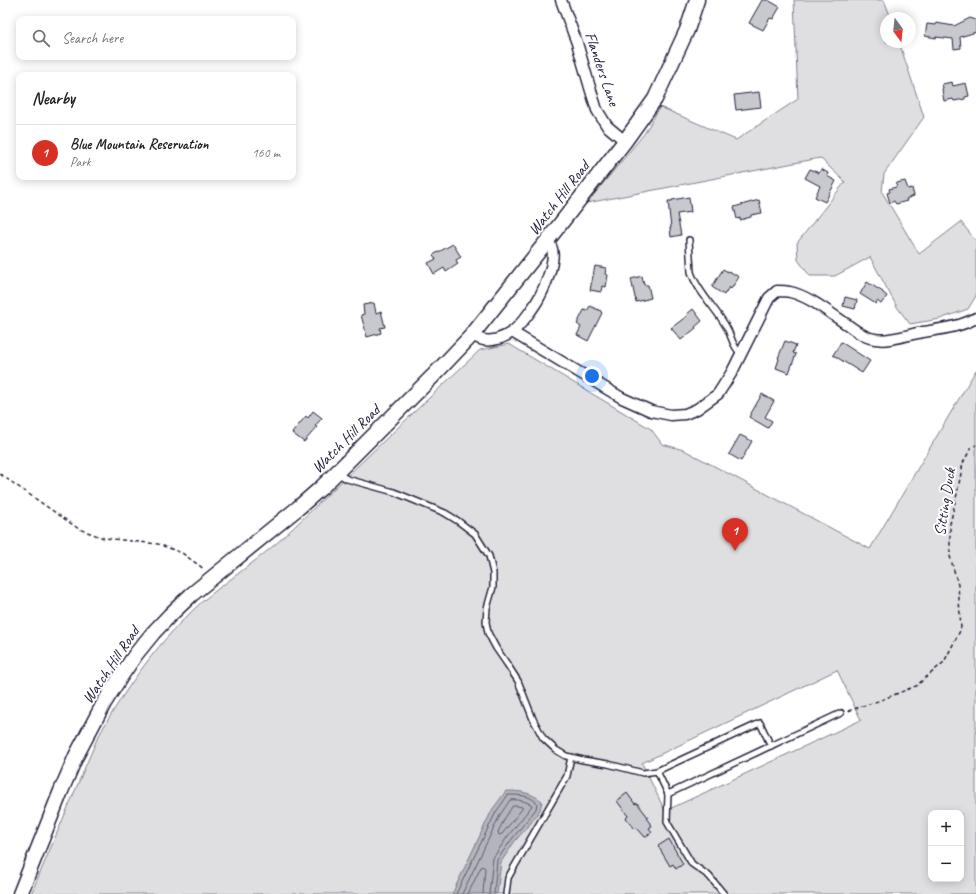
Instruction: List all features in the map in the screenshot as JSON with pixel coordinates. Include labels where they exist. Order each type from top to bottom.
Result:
[{"type":"street","name":"Flanders Lane","points":[[561,0],[577,43],[597,110],[607,126],[625,141]]},
{"type":"street","name":"Watch Hill Road","points":[[20,894],[67,774],[104,703],[136,654],[153,633],[175,610],[214,576],[298,508],[337,473],[434,376],[472,335],[547,242],[625,141],[655,99],[687,30],[697,0]]},
{"type":"street","points":[[472,335],[481,340],[501,338],[512,332],[532,309],[548,278],[552,261],[553,253],[551,246],[547,242]]},
{"type":"street","points":[[512,332],[622,398],[651,411],[671,415],[685,414],[697,409],[718,394],[732,372],[770,298],[777,291],[788,291],[800,295],[860,334],[875,340],[889,339],[960,326],[976,318]]},
{"type":"lane","points":[[689,240],[691,272],[693,277],[699,288],[720,316],[728,330],[736,350],[741,354]]},
{"type":"lane","points":[[337,473],[347,479],[394,492],[445,514],[458,521],[474,534],[489,556],[493,573],[493,588],[487,608],[486,622],[488,633],[518,681],[533,719],[543,738],[556,750],[571,758],[608,764],[643,773],[657,771],[760,723],[771,746]]},
{"type":"lane","points":[[668,794],[841,713]]},
{"type":"lane","points":[[506,894],[508,878],[567,776],[571,758]]},
{"type":"lane","points":[[657,771],[668,794],[667,822],[692,864],[709,876],[724,894]]},
{"type":"path","name":"Sitting Duck","points":[[841,713],[881,700],[916,686],[944,662],[961,629],[958,584],[950,556],[950,524],[963,462],[971,448],[976,445]]},
{"type":"path","points":[[0,474],[79,529],[104,538],[158,544],[182,553],[214,576]]},
{"type":"shaded area","points":[[794,0],[884,0],[889,12],[880,12],[880,48],[901,48],[924,117],[884,174],[882,192],[919,254],[961,222],[976,241],[976,296],[968,309],[940,319],[910,324],[897,307],[870,257],[835,276],[810,276],[798,260],[797,243],[845,182],[820,158],[587,203],[644,134],[660,107],[736,140],[798,99]]},
{"type":"shaded area","points":[[509,344],[651,429],[662,444],[684,450],[870,549],[976,370],[976,894],[31,894],[97,739],[119,701],[144,665],[173,631],[204,600],[278,542],[480,350]],"holes":[[[837,670],[861,720],[665,811],[642,763]]]},
{"type":"water","points":[[506,791],[525,793],[542,801],[540,810],[515,841],[501,862],[497,894],[452,894],[492,810]]},
{"type":"building","points":[[762,0],[768,0],[780,7],[773,19],[770,18],[763,30],[749,23]]},
{"type":"building","points":[[970,18],[976,20],[976,32],[960,37],[961,48],[954,49],[953,39],[925,36],[927,24],[936,25],[936,23],[954,26]]},
{"type":"building","points":[[952,82],[953,86],[966,83],[969,96],[965,97],[965,99],[944,101],[942,84]]},
{"type":"building","points":[[759,92],[761,107],[736,110],[734,95]]},
{"type":"building","points":[[810,169],[819,173],[821,169],[828,173],[827,176],[836,181],[825,202],[815,197],[820,186],[805,178]]},
{"type":"building","points":[[905,181],[908,189],[912,188],[914,196],[906,199],[907,201],[896,204],[894,201],[890,203],[887,193],[890,192],[889,189],[896,187],[897,183]]},
{"type":"building","points":[[689,197],[691,212],[677,214],[681,235],[671,237],[668,201]]},
{"type":"building","points":[[759,200],[762,213],[751,215],[751,217],[740,220],[740,218],[737,219],[734,207]]},
{"type":"building","points":[[453,244],[461,257],[456,260],[458,264],[446,272],[444,268],[434,274],[428,263],[436,259],[433,255]]},
{"type":"building","points":[[595,266],[606,268],[605,274],[608,275],[606,287],[602,286],[601,292],[590,290]]},
{"type":"building","points":[[723,269],[739,277],[731,289],[729,287],[724,295],[712,287]]},
{"type":"building","points":[[642,276],[644,285],[648,285],[651,298],[636,302],[631,279]]},
{"type":"building","points":[[867,282],[887,296],[881,304],[877,301],[876,304],[860,294]]},
{"type":"building","points":[[845,297],[857,300],[855,309],[843,306]]},
{"type":"building","points":[[374,303],[376,313],[381,311],[385,327],[380,328],[381,333],[367,337],[361,315],[364,314],[363,305]]},
{"type":"building","points":[[590,306],[601,311],[602,313],[588,341],[577,335],[581,327],[577,324],[584,310],[587,311]]},
{"type":"building","points":[[693,309],[702,321],[681,340],[671,328],[687,316],[686,315]]},
{"type":"building","points":[[785,341],[796,345],[793,353],[796,354],[789,373],[776,368],[778,358]]},
{"type":"building","points":[[841,342],[870,361],[862,373],[833,355]]},
{"type":"building","points":[[762,394],[774,401],[765,417],[772,421],[768,428],[749,417]]},
{"type":"building","points":[[313,411],[322,418],[315,426],[317,427],[304,442],[292,433],[306,416],[308,418]]},
{"type":"building","points":[[740,435],[752,441],[741,461],[729,454]]},
{"type":"building","points":[[627,793],[635,804],[637,803],[648,817],[646,818],[652,826],[649,828],[652,832],[645,837],[637,828],[635,829],[626,818],[628,816],[617,801]]},
{"type":"building","points":[[669,839],[683,864],[676,869],[673,864],[670,866],[658,846]]},
{"type":"place","name":"Blue Mountain Reservation","points":[[735,551]]}]
